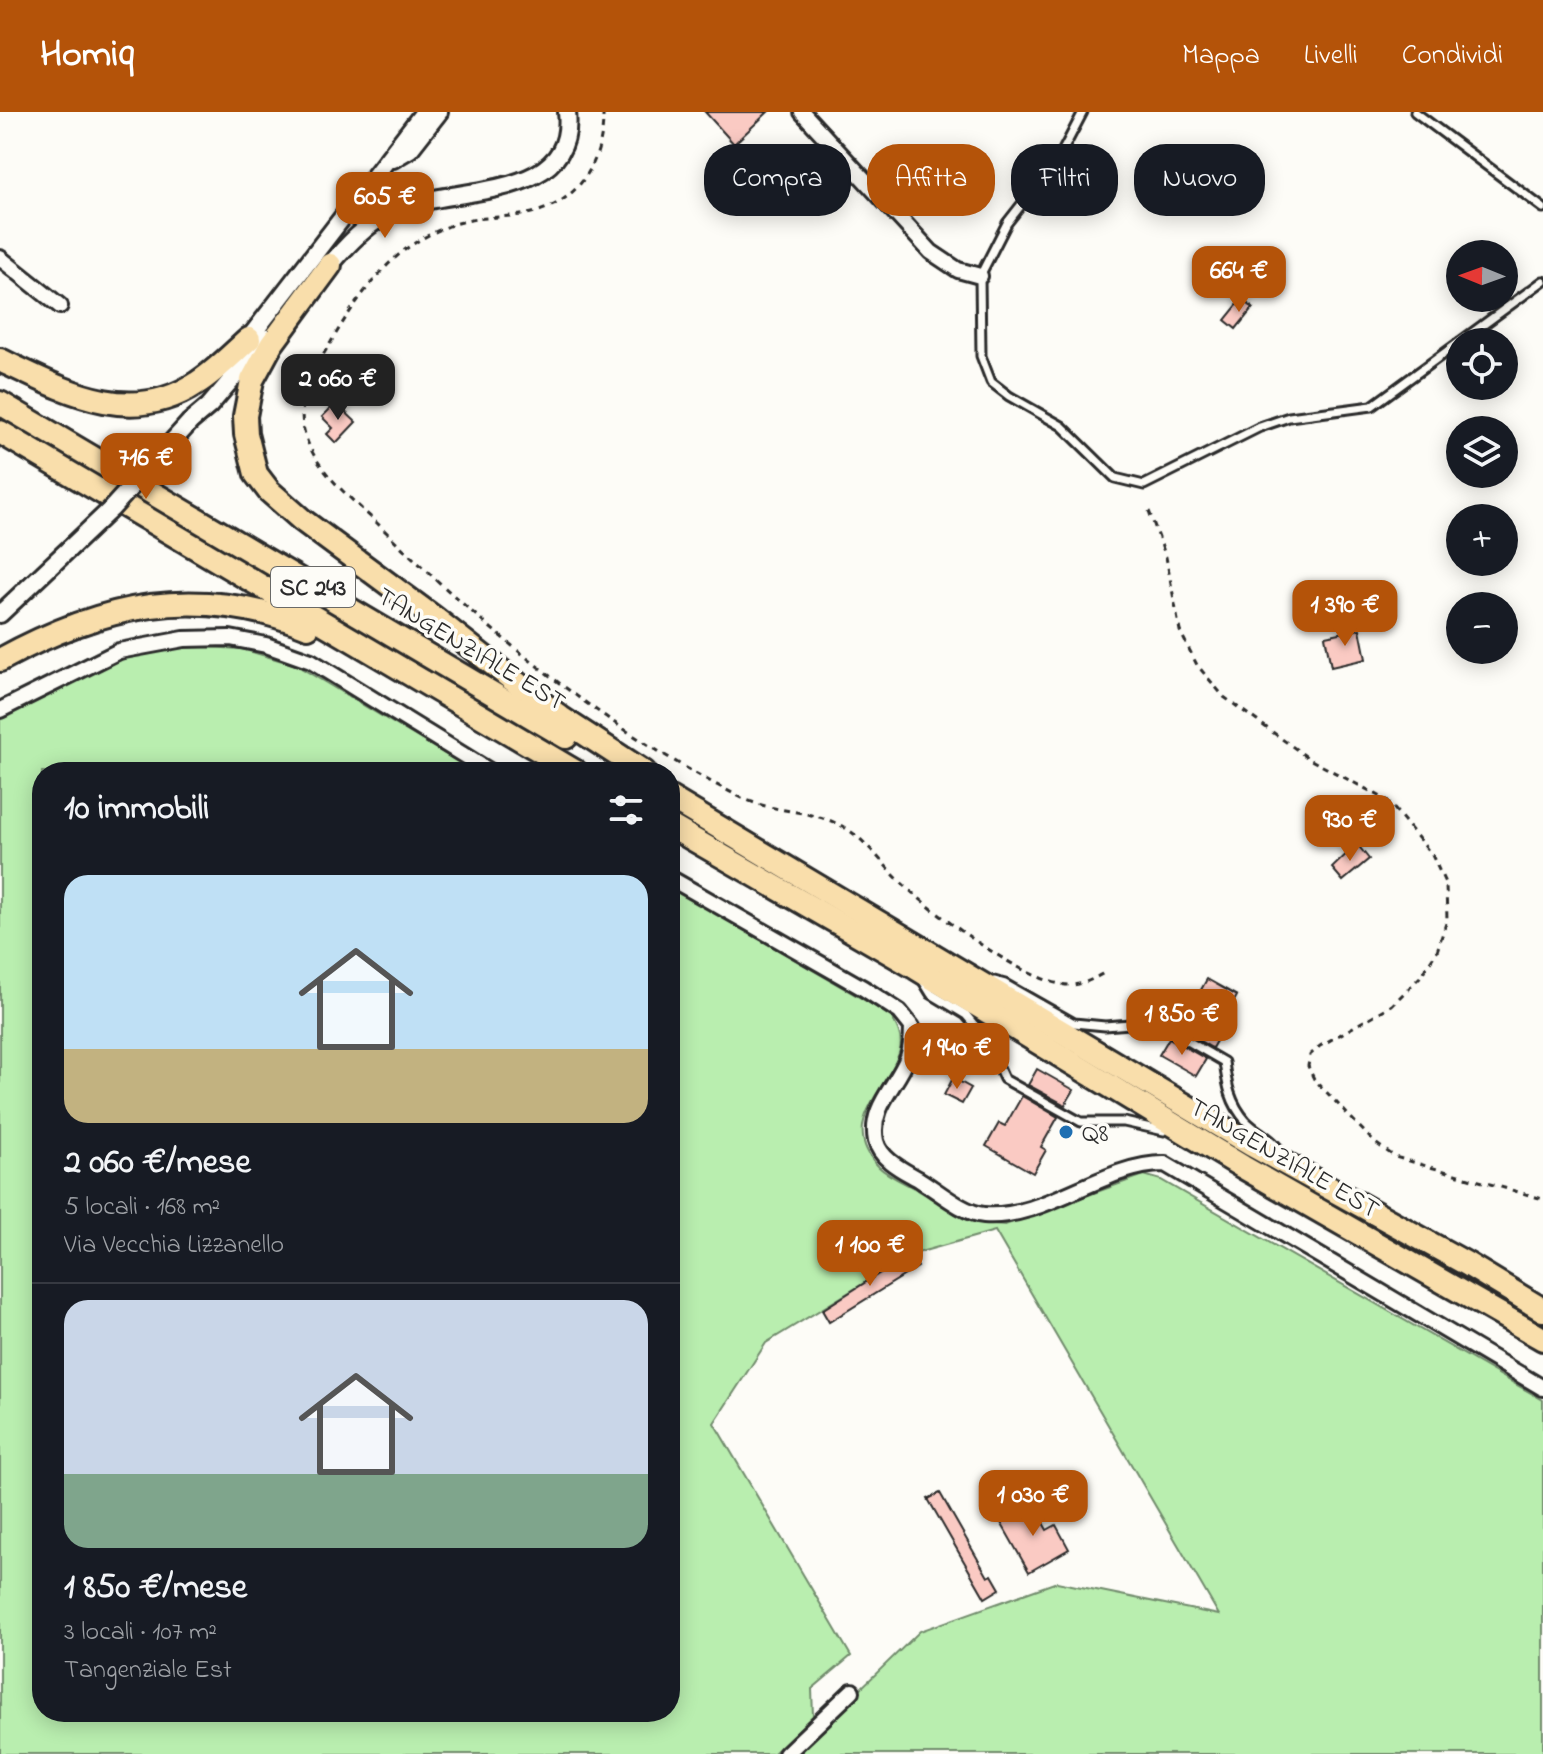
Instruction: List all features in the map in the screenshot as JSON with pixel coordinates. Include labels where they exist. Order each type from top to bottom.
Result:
[{"type":"highway","points":[[330,265],[271,345],[252,380],[245,416],[256,474],[269,491],[302,520],[433,617],[561,718],[629,762]]},
{"type":"highway","points":[[0,360],[60,389],[98,402],[125,406],[172,397],[198,383],[249,339]]},
{"type":"highway","name":"TANGENZIALE EST","points":[[0,403],[608,762]]},
{"type":"highway","name":"TANGENZIALE EST","points":[[0,432],[559,762]]},
{"type":"highway","points":[[0,660],[71,625],[119,611],[169,602],[242,607],[309,627],[460,716],[500,728]]},
{"type":"highway","points":[[680,794],[741,833],[764,854]]},
{"type":"highway","name":"TANGENZIALE EST","points":[[680,804],[1291,1167],[1543,1310]]},
{"type":"highway","name":"TANGENZIALE EST","points":[[680,832],[916,968],[1243,1167],[1543,1339]]},
{"type":"street","points":[[190,422],[200,403],[424,112]]},
{"type":"street","points":[[384,164],[410,149],[439,112]]},
{"type":"street","points":[[0,614],[111,509],[190,422],[209,406],[361,233],[398,208],[504,187],[536,176],[560,152],[566,135],[567,112]]},
{"type":"street","points":[[802,112],[931,252],[958,270],[980,276]]},
{"type":"street","points":[[0,258],[60,306]]},
{"type":"street","points":[[0,710],[119,651],[184,639],[230,638],[266,645],[311,661],[475,762]]},
{"type":"street","points":[[680,884],[900,1012],[912,1027],[912,1040],[908,1057],[880,1106],[876,1139],[880,1151],[890,1161],[964,1207],[983,1215],[1021,1210],[1141,1167],[1165,1164],[1543,1388]]},
{"type":"street","points":[[786,1754],[852,1691]]},
{"type":"lane","points":[[1083,112],[1061,154],[1007,223],[980,276],[981,356],[991,382],[1009,396],[1062,426],[1115,478],[1144,485],[1260,427],[1289,417],[1372,406],[1543,281]]},
{"type":"lane","points":[[1415,112],[1543,208]]},
{"type":"lane","points":[[916,968],[931,994],[966,1015],[986,1039],[1004,1079],[1081,1122],[1124,1122],[1161,1129],[1210,1158],[1243,1167]]},
{"type":"lane","points":[[964,973],[1005,984],[1074,1023],[1105,1026],[1155,1022],[1224,1062],[1229,1097],[1247,1122],[1274,1140],[1291,1167]]},
{"type":"path","points":[[603,112],[603,129],[594,165],[575,190],[547,208],[463,221],[418,241],[390,263],[342,322],[317,365],[303,399],[303,426],[317,460],[422,568],[498,634],[601,713],[746,800],[839,824],[857,836],[904,885],[941,916],[1000,956],[1042,978],[1066,985],[1085,983],[1104,973]]},
{"type":"path","points":[[1149,511],[1166,557],[1180,631],[1197,665],[1224,697],[1311,760],[1387,800],[1432,855],[1446,885],[1447,920],[1437,951],[1420,977],[1392,1005],[1320,1046],[1310,1055],[1308,1066],[1314,1079],[1374,1142],[1395,1157],[1543,1199]]},
{"type":"green space","points":[[186,646],[242,649],[296,665],[458,762],[32,762],[32,1722],[680,1722],[680,893],[890,1015],[900,1036],[900,1050],[870,1106],[864,1120],[863,1135],[867,1151],[879,1167],[893,1177],[961,1214],[981,1222],[1005,1225],[1144,1175],[1161,1180],[1543,1400],[1543,1754],[793,1754],[920,1631],[1057,1582],[1219,1615],[995,1231],[910,1255],[766,1343],[714,1423],[851,1656],[812,1689],[813,1716],[773,1754],[0,1754],[0,717],[63,683],[133,655]]},
{"type":"building","points":[[705,112],[768,112],[734,144]]},
{"type":"building","points":[[1242,299],[1253,308],[1236,329],[1225,320]]},
{"type":"building","points":[[336,403],[356,422],[336,443],[327,434],[333,428],[322,417]]},
{"type":"building","points":[[1360,629],[1366,659],[1331,667],[1325,636]]},
{"type":"building","points":[[1357,844],[1369,859],[1343,881],[1332,868]]},
{"type":"building","points":[[1207,979],[1237,996],[1212,1048],[1176,1027]]},
{"type":"building","points":[[1169,1038],[1206,1059],[1196,1076],[1159,1055]]},
{"type":"building","points":[[1037,1069],[1074,1090],[1065,1105],[1028,1085]]},
{"type":"building","points":[[953,1078],[971,1088],[962,1104],[944,1095]]},
{"type":"building","points":[[1022,1096],[1058,1117],[1041,1147],[1046,1150],[1033,1173],[986,1146],[999,1123],[1005,1126]]},
{"type":"building","points":[[910,1254],[918,1267],[829,1322],[822,1310]]},
{"type":"building","points":[[940,1493],[988,1577],[992,1575],[1000,1589],[985,1598],[928,1499]]},
{"type":"building","points":[[1032,1503],[1047,1530],[1056,1525],[1069,1549],[1029,1572],[1000,1521]]},
{"type":"place","name":"Q8","points":[[1066,1132]]}]
